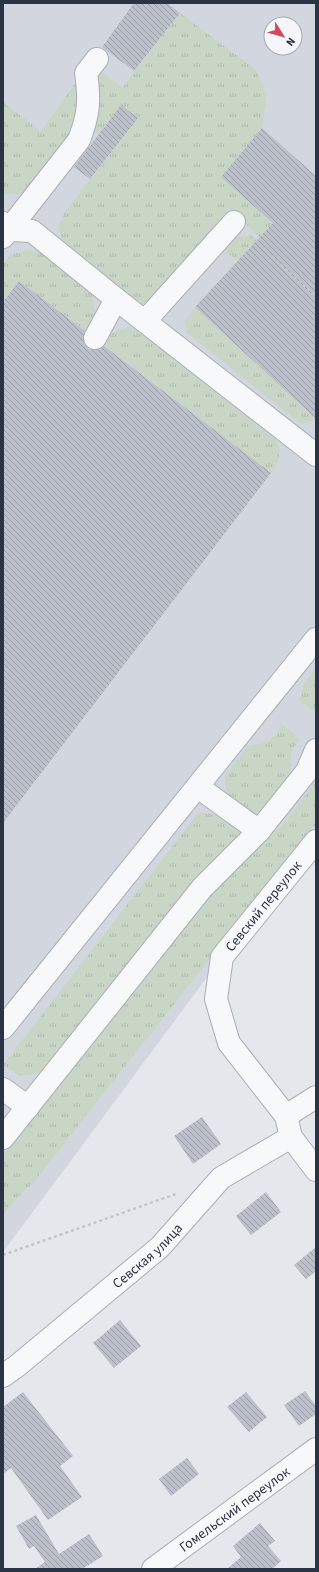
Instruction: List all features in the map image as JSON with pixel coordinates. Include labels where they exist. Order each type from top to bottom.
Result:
[{"type":"street","points":[[5,230],[79,140],[86,122],[89,97],[86,73],[97,59]]},
{"type":"street","points":[[145,321],[234,222]]},
{"type":"street","points":[[5,230],[32,231],[116,299],[314,449]]},
{"type":"street","points":[[95,338],[116,299]]},
{"type":"street","points":[[3,1028],[316,639]]},
{"type":"street","points":[[3,1138],[202,888],[259,831],[307,771],[316,750]]},
{"type":"street","points":[[198,787],[259,831]]},
{"type":"street","name":"Севский переулок","points":[[286,1116],[229,1043],[216,999],[222,957],[316,841]]},
{"type":"street","points":[[3,1089],[28,1107]]},
{"type":"street","points":[[316,1097],[286,1116],[291,1137],[316,1170]]},
{"type":"street","name":"Севская улица","points":[[3,1376],[160,1247],[221,1178],[291,1137]]},
{"type":"street","name":"Гомельский переулок","points":[[153,1569],[316,1449]]},
{"type":"path","points":[[234,222],[316,296]]},
{"type":"path","points":[[3,1255],[176,1194]]},
{"type":"shaded area","points":[[3,3],[316,3],[316,835],[205,980],[3,1252]]},
{"type":"green space","points":[[180,13],[255,69],[267,94],[262,128],[222,177],[316,262],[316,289],[229,209],[150,300],[141,305],[63,245],[58,228],[64,213],[138,118],[121,105],[98,134],[89,127],[93,79],[100,70],[122,88]]},
{"type":"green space","points":[[80,77],[82,120],[24,193],[3,194],[3,102],[41,131]]},
{"type":"green space","points":[[252,235],[266,248],[238,261],[225,251],[224,246],[231,238]]},
{"type":"green space","points":[[27,250],[43,251],[92,292],[95,311],[92,325],[87,332],[19,281],[3,302],[3,264],[10,255]]},
{"type":"green space","points":[[195,307],[316,420],[301,424],[187,333],[185,320]]},
{"type":"green space","points":[[127,327],[143,330],[273,433],[280,453],[278,462],[271,473],[104,345],[112,333]]},
{"type":"green space","points":[[316,668],[316,713],[300,701],[304,683]]},
{"type":"green space","points":[[283,725],[300,739],[291,751],[290,777],[266,811],[250,812],[226,794],[225,776],[248,746],[270,741]]},
{"type":"green space","points":[[316,780],[316,824],[34,1182],[17,1198],[3,1215],[3,1155],[207,898],[288,819]]},
{"type":"green space","points":[[199,812],[219,815],[238,826],[241,835],[43,1072],[21,1076],[3,1065]]},
{"type":"building","points":[[134,3],[167,3],[180,13],[134,71],[102,47]]},
{"type":"building","points":[[121,105],[138,118],[90,179],[74,167]]},
{"type":"building","points":[[262,128],[316,176],[316,419],[195,307],[273,223],[221,177]]},
{"type":"building","points":[[19,281],[85,331],[83,339],[84,344],[89,349],[101,349],[104,346],[271,473],[3,823],[3,302]]},
{"type":"building","points":[[202,1117],[221,1144],[193,1164],[174,1136]]},
{"type":"building","points":[[266,1192],[281,1212],[251,1235],[236,1216]]},
{"type":"building","points":[[316,1247],[316,1271],[306,1279],[294,1265]]},
{"type":"building","points":[[120,1320],[141,1346],[114,1368],[93,1343]]},
{"type":"building","points":[[305,1391],[316,1406],[316,1414],[299,1426],[284,1405]]},
{"type":"building","points":[[23,1392],[73,1456],[60,1466],[82,1497],[48,1520],[11,1468],[3,1474],[3,1407]]},
{"type":"building","points":[[246,1392],[267,1417],[249,1432],[227,1407]]},
{"type":"building","points":[[187,1458],[199,1474],[171,1496],[159,1479]]},
{"type":"building","points":[[36,1515],[59,1554],[89,1534],[103,1556],[82,1569],[35,1569],[45,1562],[34,1546],[29,1549],[16,1526]]},
{"type":"building","points":[[260,1523],[275,1541],[268,1546],[281,1561],[272,1569],[227,1569],[241,1557],[233,1546]]}]
